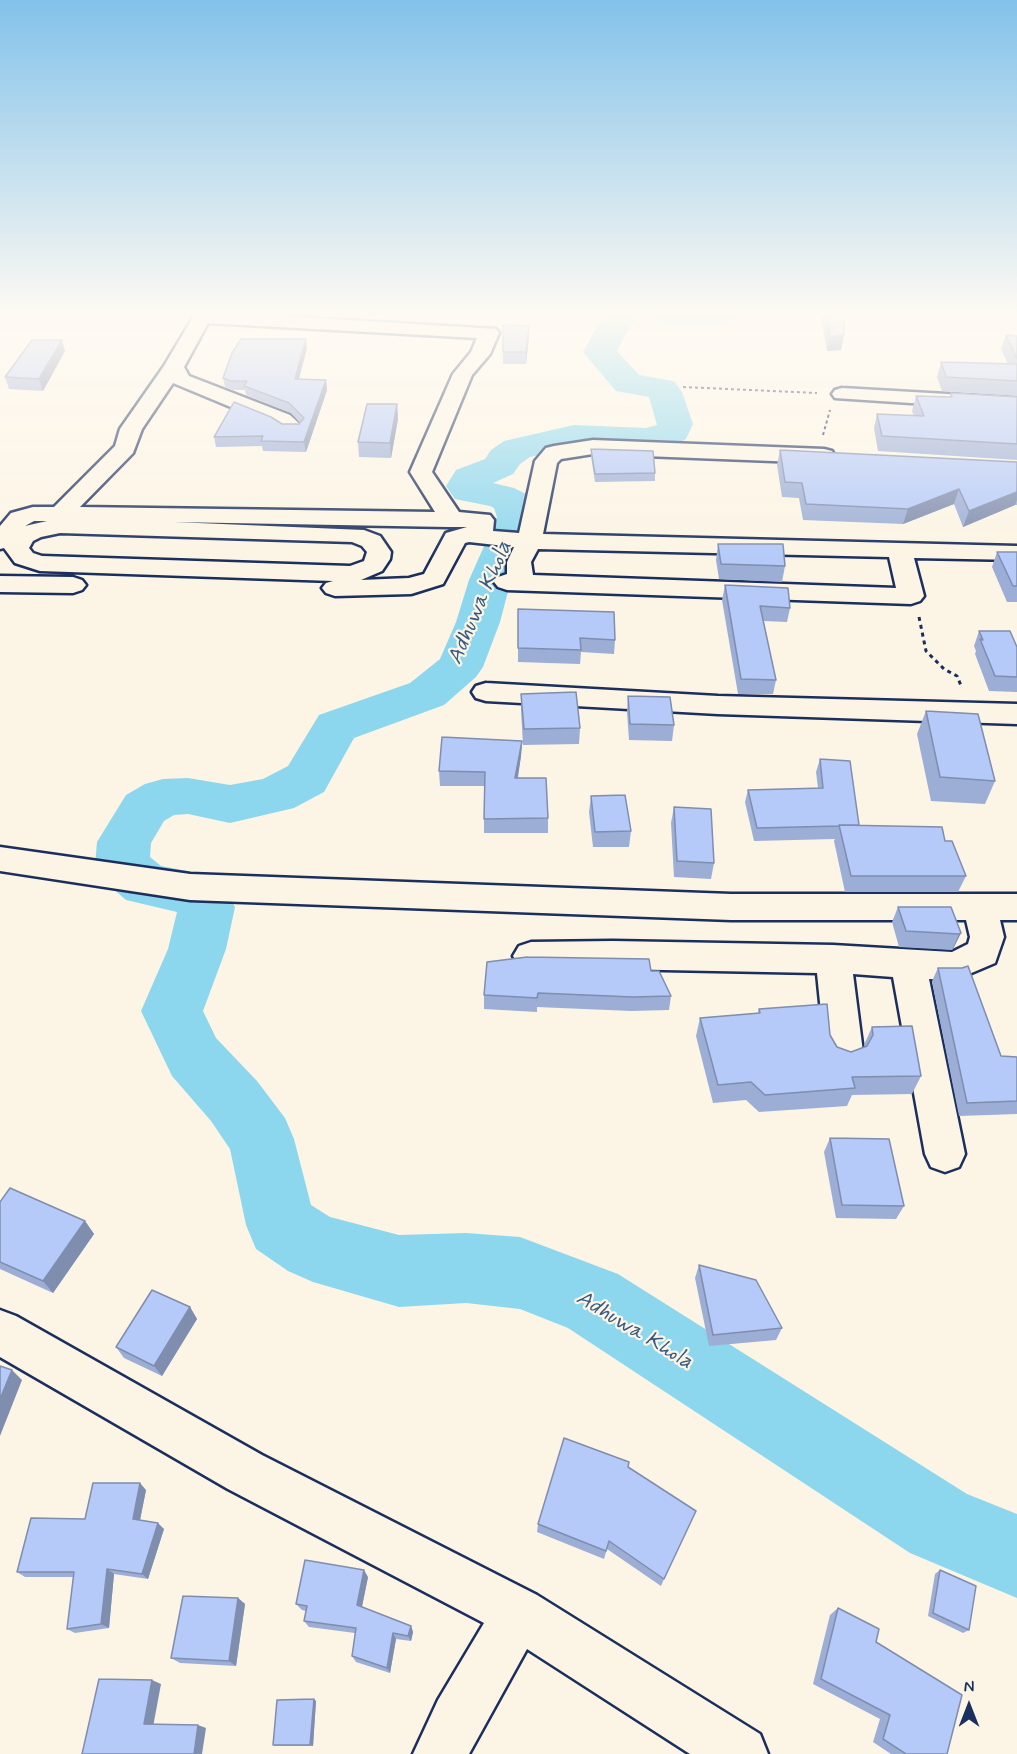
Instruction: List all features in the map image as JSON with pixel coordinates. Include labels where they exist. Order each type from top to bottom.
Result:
[{"type":"street","points":[[60,514],[125,448],[131,429],[154,396]]},
{"type":"street","points":[[221,396],[282,420],[292,427]]},
{"type":"street","points":[[448,520],[446,508],[421,472],[454,396]]},
{"type":"street","points":[[874,396],[1017,404]]},
{"type":"street","points":[[830,457],[593,447],[554,453],[546,461],[515,582],[915,606],[899,549]]},
{"type":"street","points":[[0,542],[19,518],[33,514],[482,520],[485,538]]},
{"type":"street","points":[[60,526],[355,535],[371,541],[379,552],[378,559],[373,566],[353,574],[40,563],[24,558],[16,550],[24,536],[34,531],[60,526]]},
{"type":"street","points":[[0,584],[381,588],[411,586],[435,579],[455,537],[468,534],[485,538],[525,540],[1017,553]]},
{"type":"street","points":[[486,692],[718,705],[1017,714]]},
{"type":"street","points":[[0,859],[190,887],[732,907],[979,906],[1017,908]]},
{"type":"street","points":[[531,956],[833,959],[955,966],[983,953],[987,937],[979,906]]},
{"type":"street","points":[[833,959],[844,1052]]},
{"type":"street","points":[[908,964],[945,1154]]},
{"type":"street","points":[[0,1332],[245,1472],[519,1613],[740,1754]]},
{"type":"street","points":[[441,1754],[457,1719],[519,1613]]},
{"type":"path","points":[[830,457],[830,407],[840,396]]},
{"type":"path","points":[[915,606],[926,651],[944,669],[957,676],[971,712]]},
{"type":"building","points":[[270,396],[320,396],[304,442],[261,441],[263,436],[214,437],[234,402],[282,424],[299,424],[304,418],[289,403]]},
{"type":"building","points":[[916,396],[1017,397],[1017,444],[882,436],[877,414],[924,416]]},
{"type":"building","points":[[367,404],[397,404],[390,443],[358,442]]},
{"type":"building","points":[[591,449],[653,451],[655,473],[595,474]]},
{"type":"building","points":[[780,450],[1017,462],[1017,492],[969,511],[959,489],[908,509],[806,504],[802,483],[785,482]]},
{"type":"building","points":[[718,544],[783,544],[785,566],[721,564]]},
{"type":"building","points":[[997,552],[1017,552],[1017,586],[1013,586]]},
{"type":"building","points":[[725,585],[788,588],[790,608],[760,606],[776,680],[741,679]]},
{"type":"building","points":[[518,609],[614,612],[615,640],[580,638],[581,650],[518,648]]},
{"type":"building","points":[[979,631],[1010,631],[1017,647],[1017,677],[995,676]]},
{"type":"building","points":[[576,692],[580,728],[524,729],[521,694]]},
{"type":"building","points":[[628,696],[670,697],[674,725],[630,724]]},
{"type":"building","points":[[926,711],[978,714],[995,781],[940,777]]},
{"type":"building","points":[[442,737],[522,741],[515,778],[546,778],[548,818],[484,819],[485,772],[439,771]]},
{"type":"building","points":[[820,759],[850,761],[859,825],[757,828],[748,790],[823,788]]},
{"type":"building","points":[[625,795],[631,831],[595,832],[591,796]]},
{"type":"building","points":[[674,807],[711,809],[714,863],[677,861]]},
{"type":"building","points":[[839,825],[942,827],[945,841],[952,841],[966,876],[851,876]]},
{"type":"building","points":[[898,907],[951,907],[961,933],[906,931]]},
{"type":"building","points":[[527,957],[649,959],[651,971],[659,971],[671,996],[633,997],[538,993],[537,998],[484,995],[487,962]]},
{"type":"building","points":[[968,966],[1001,1056],[1017,1057],[1017,1101],[967,1103],[938,968]]},
{"type":"building","points":[[827,1004],[830,1035],[837,1047],[851,1052],[867,1046],[873,1035],[872,1027],[912,1026],[921,1076],[852,1077],[855,1088],[765,1095],[751,1082],[718,1085],[700,1018],[760,1013],[759,1009]]},
{"type":"building","points":[[830,1138],[889,1139],[904,1206],[842,1205]]},
{"type":"building","points":[[10,1188],[85,1221],[43,1281],[0,1262],[0,1202]]},
{"type":"building","points":[[699,1265],[756,1280],[782,1328],[713,1335]]},
{"type":"building","points":[[152,1290],[190,1307],[154,1366],[116,1347]]},
{"type":"building","points":[[0,1366],[12,1370],[0,1399]]},
{"type":"building","points":[[564,1438],[629,1462],[628,1467],[696,1511],[664,1579],[609,1541],[606,1551],[538,1524]]},
{"type":"building","points":[[93,1483],[140,1483],[133,1519],[158,1523],[142,1574],[107,1569],[101,1624],[67,1629],[74,1572],[17,1572],[31,1518],[85,1519]]},
{"type":"building","points":[[305,1560],[364,1570],[357,1605],[411,1626],[408,1636],[393,1633],[387,1668],[352,1656],[356,1628],[304,1621],[307,1606],[296,1604]]},
{"type":"building","points":[[940,1570],[976,1586],[969,1630],[933,1613]]},
{"type":"building","points":[[183,1596],[238,1598],[229,1661],[171,1658]]},
{"type":"building","points":[[838,1608],[879,1629],[876,1642],[962,1695],[947,1754],[906,1754],[883,1739],[890,1715],[821,1679]]},
{"type":"building","points":[[99,1679],[152,1680],[144,1724],[198,1725],[194,1754],[82,1754]]},
{"type":"building","points":[[314,1699],[310,1745],[273,1745],[277,1700]]},
{"type":"waterway","name":"Adhuwa Khola","points":[[666,396],[675,424],[673,431],[664,436],[646,439],[574,436],[517,449],[504,458],[500,466],[470,478],[465,486],[469,491],[500,496],[512,502],[517,517],[490,580],[478,622],[460,667],[427,694],[336,727],[306,779],[276,795],[230,804],[188,796],[163,797],[145,808],[124,842],[122,865],[146,885],[198,894],[207,907],[197,949],[172,1011],[194,1057],[234,1101],[261,1139],[281,1225],[313,1247],[399,1271],[466,1268],[520,1273],[592,1300],[939,1524],[1017,1556]]}]
